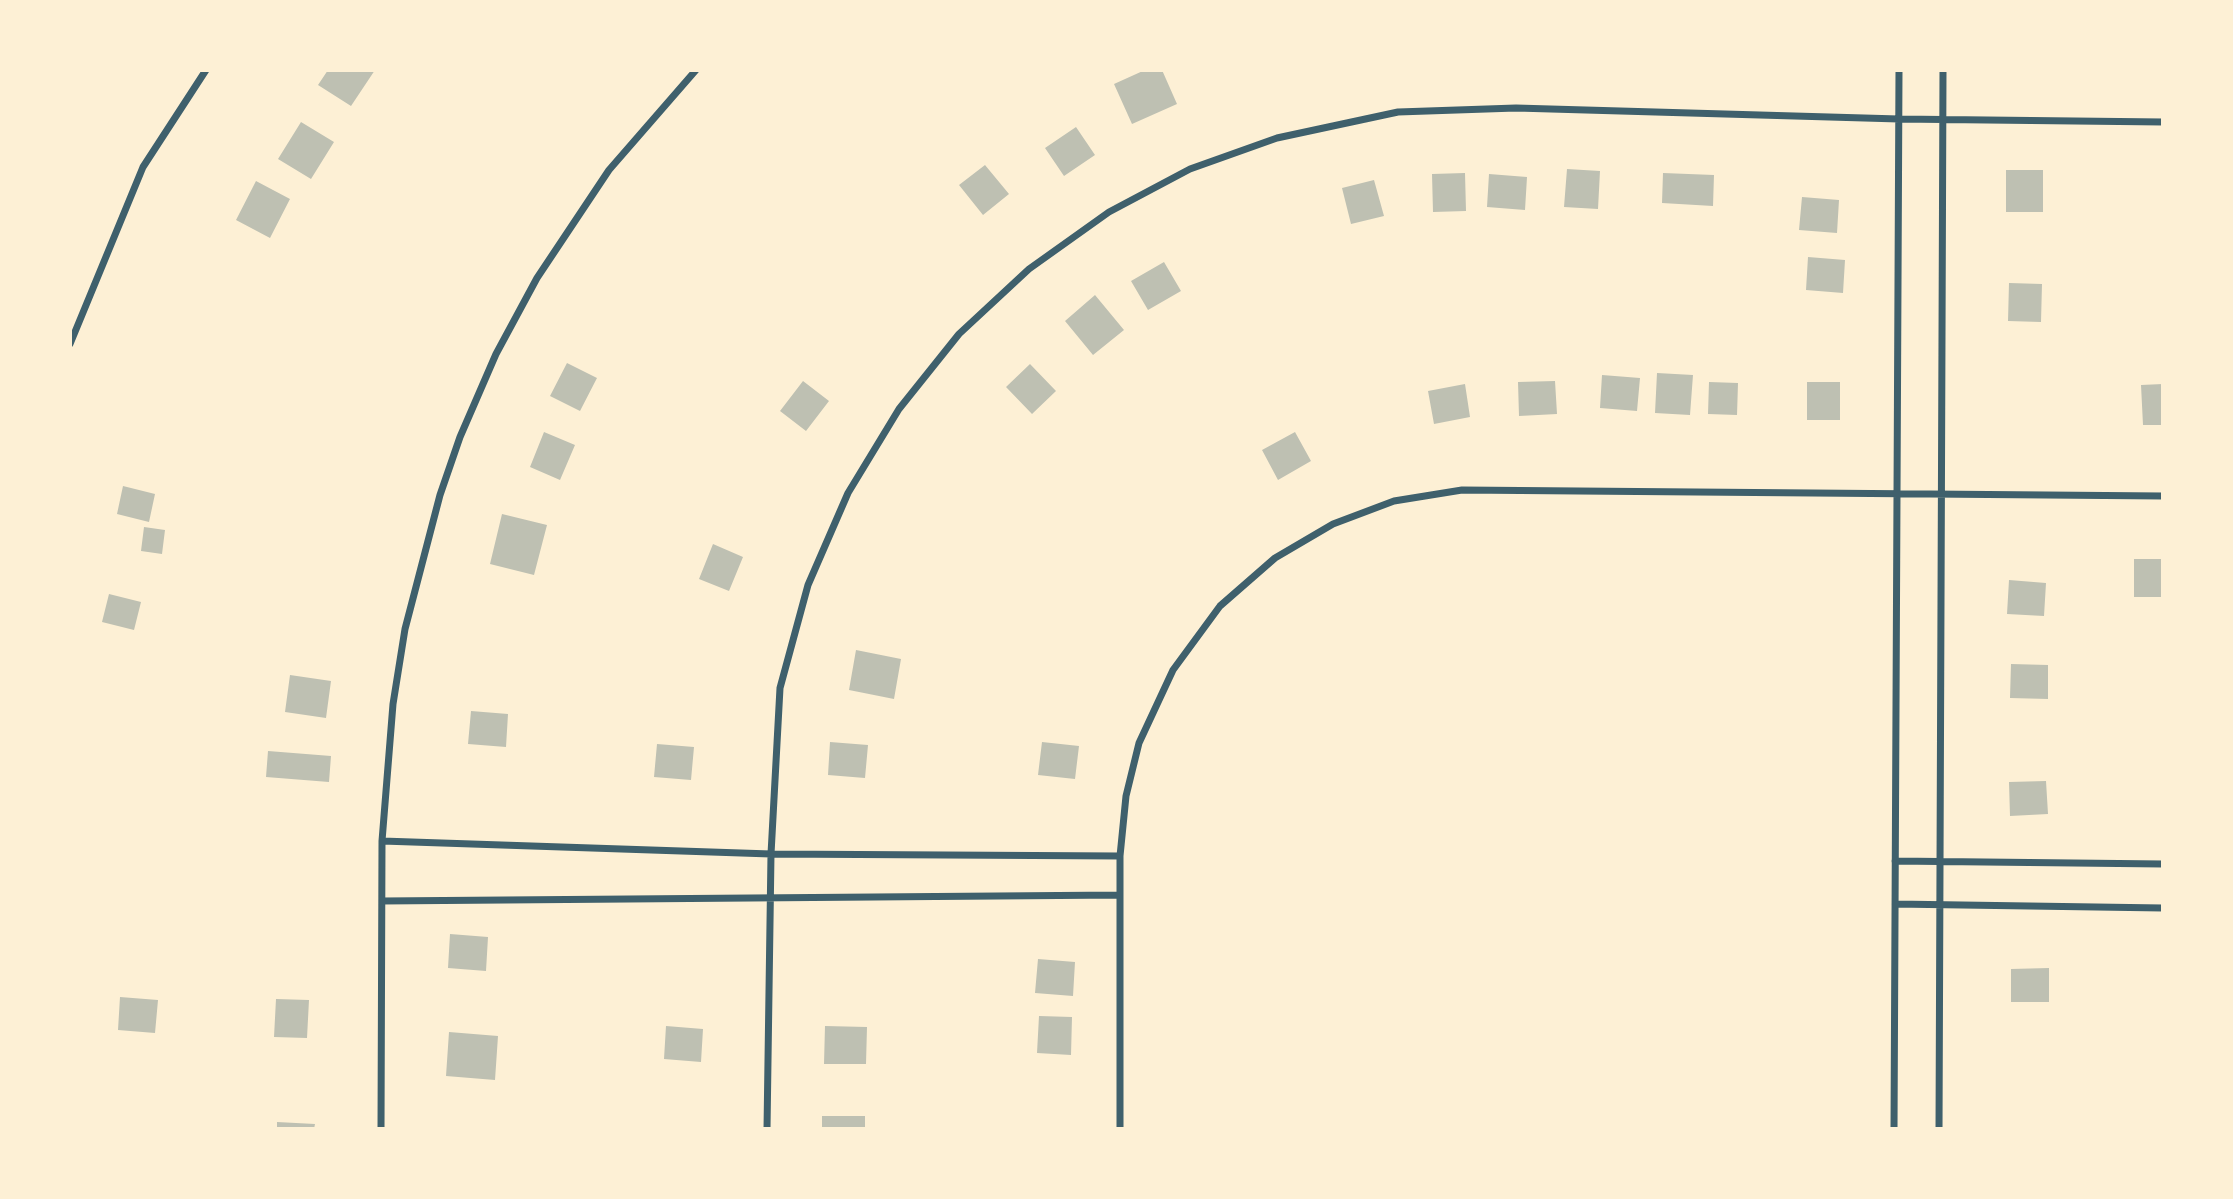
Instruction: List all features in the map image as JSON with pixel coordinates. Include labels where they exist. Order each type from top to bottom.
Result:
[{"type":"street","points":[[70,344],[143,167],[206,70]]},
{"type":"street","points":[[381,1129],[382,841],[393,704],[405,629],[421,558],[460,437],[496,354],[537,278],[610,170],[696,70]]},
{"type":"street","points":[[1894,1129],[1899,70]]},
{"type":"street","points":[[1939,1129],[1943,70]]},
{"type":"street","points":[[767,1129],[771,854],[780,688],[808,585],[848,493],[899,409],[960,334],[1029,269],[1109,212],[1190,169],[1277,138],[1398,112],[1516,108],[1899,119],[2163,122]]},
{"type":"street","points":[[1120,1129],[1120,856],[1126,796],[1139,743],[1173,670],[1220,606],[1275,558],[1333,524],[1394,501],[1462,490],[2163,496]]},
{"type":"street","points":[[382,841],[771,854],[1120,856]]},
{"type":"street","points":[[1895,861],[2163,863]]},
{"type":"street","points":[[382,901],[1120,895]]},
{"type":"street","points":[[1895,904],[2163,908]]},
{"type":"building","points":[[328,70],[375,70],[351,106],[318,85]]},
{"type":"building","points":[[1145,70],[1162,70],[1177,104],[1132,124],[1114,84]]},
{"type":"building","points":[[301,122],[334,142],[311,179],[278,159]]},
{"type":"building","points":[[1076,127],[1095,155],[1064,176],[1045,148]]},
{"type":"building","points":[[985,165],[1009,194],[983,215],[959,185]]},
{"type":"building","points":[[1567,169],[1600,171],[1598,209],[1564,207]]},
{"type":"building","points":[[2006,170],[2043,170],[2043,212],[2006,212]]},
{"type":"building","points":[[1465,173],[1466,211],[1433,212],[1432,174]]},
{"type":"building","points":[[1663,173],[1714,175],[1713,206],[1662,203]]},
{"type":"building","points":[[1489,174],[1527,177],[1525,210],[1487,207]]},
{"type":"building","points":[[1374,180],[1384,216],[1351,224],[1342,188]]},
{"type":"building","points":[[256,181],[290,199],[270,238],[236,220]]},
{"type":"building","points":[[1802,197],[1839,200],[1837,233],[1799,230]]},
{"type":"building","points":[[1808,257],[1845,260],[1843,293],[1806,290]]},
{"type":"building","points":[[1164,262],[1181,291],[1148,310],[1131,281]]},
{"type":"building","points":[[2009,283],[2042,284],[2041,322],[2008,321]]},
{"type":"building","points":[[1095,295],[1124,330],[1093,355],[1065,321]]},
{"type":"building","points":[[567,363],[597,378],[580,411],[550,396]]},
{"type":"building","points":[[1030,364],[1056,391],[1032,414],[1006,387]]},
{"type":"building","points":[[1657,373],[1693,375],[1690,415],[1655,413]]},
{"type":"building","points":[[1602,375],[1640,378],[1637,411],[1600,408]]},
{"type":"building","points":[[803,381],[829,401],[806,431],[780,411]]},
{"type":"building","points":[[1555,381],[1557,414],[1519,416],[1518,382]]},
{"type":"building","points":[[1709,382],[1738,383],[1737,415],[1708,414]]},
{"type":"building","points":[[1807,382],[1840,382],[1840,420],[1807,420]]},
{"type":"building","points":[[1465,384],[1470,417],[1434,424],[1428,391]]},
{"type":"building","points":[[2163,384],[2163,425],[2143,425],[2141,385]]},
{"type":"building","points":[[544,432],[575,445],[560,480],[530,467]]},
{"type":"building","points":[[1295,432],[1311,461],[1278,480],[1262,450]]},
{"type":"building","points":[[123,486],[155,494],[149,522],[117,514]]},
{"type":"building","points":[[502,514],[547,525],[534,575],[490,564]]},
{"type":"building","points":[[144,527],[165,530],[162,554],[141,551]]},
{"type":"building","points":[[713,544],[743,557],[729,591],[699,579]]},
{"type":"building","points":[[2134,559],[2163,559],[2163,597],[2134,597]]},
{"type":"building","points":[[2009,580],[2046,583],[2044,616],[2007,614]]},
{"type":"building","points":[[109,594],[141,602],[134,630],[102,622]]},
{"type":"building","points":[[856,650],[901,659],[894,699],[849,690]]},
{"type":"building","points":[[2011,664],[2048,665],[2048,699],[2010,698]]},
{"type":"building","points":[[290,675],[331,681],[326,718],[285,712]]},
{"type":"building","points":[[471,711],[508,714],[506,747],[468,744]]},
{"type":"building","points":[[830,742],[868,745],[865,778],[828,775]]},
{"type":"building","points":[[1042,742],[1079,746],[1075,779],[1038,775]]},
{"type":"building","points":[[657,744],[694,747],[691,780],[654,777]]},
{"type":"building","points":[[268,751],[331,756],[329,782],[266,777]]},
{"type":"building","points":[[2046,781],[2048,814],[2010,816],[2009,782]]},
{"type":"building","points":[[450,934],[488,937],[486,971],[448,968]]},
{"type":"building","points":[[1038,959],[1075,962],[1073,996],[1035,993]]},
{"type":"building","points":[[2049,968],[2049,1002],[2011,1002],[2011,969]]},
{"type":"building","points":[[120,997],[158,1000],[155,1033],[118,1030]]},
{"type":"building","points":[[276,999],[309,1000],[307,1038],[274,1037]]},
{"type":"building","points":[[1039,1016],[1072,1017],[1071,1055],[1037,1053]]},
{"type":"building","points":[[666,1026],[703,1029],[701,1062],[664,1059]]},
{"type":"building","points":[[825,1026],[867,1027],[866,1064],[824,1064]]},
{"type":"building","points":[[449,1032],[498,1036],[495,1080],[446,1076]]},
{"type":"building","points":[[822,1116],[865,1116],[865,1129],[822,1129]]},
{"type":"building","points":[[277,1122],[315,1124],[314,1129],[277,1129]]}]
